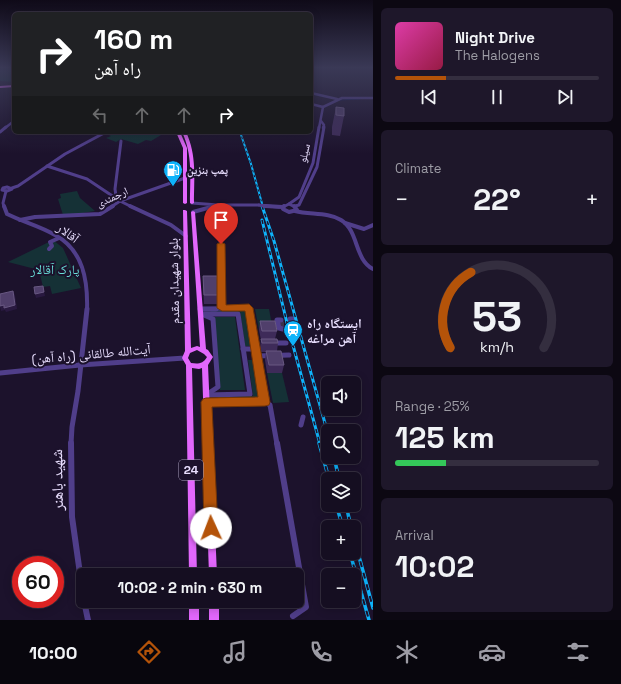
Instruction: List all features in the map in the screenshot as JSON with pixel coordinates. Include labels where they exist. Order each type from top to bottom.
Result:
[{"type":"main road","name":"24","points":[[179,134],[185,148],[185,211]]},
{"type":"main road","name":"24","points":[[185,134],[189,142],[192,156],[193,212]]},
{"type":"main road","points":[[185,203],[192,203]]},
{"type":"main road","points":[[185,211],[189,213],[193,212]]},
{"type":"main road","name":"بلوار شهیدان مقدم","points":[[185,211],[188,351]]},
{"type":"main road","name":"بلوار شهیدان مقدم","points":[[193,212],[203,350]]},
{"type":"main road","points":[[188,351],[194,348],[203,350]]},
{"type":"main road","name":"24","points":[[203,350],[210,357],[205,365],[213,568]]},
{"type":"main road","name":"24","points":[[188,351],[187,361],[193,568]]},
{"type":"main road","points":[[187,361],[199,367],[205,365]]},
{"type":"main road","points":[[194,608],[194,620]]},
{"type":"main road","points":[[214,608],[214,620]]},
{"type":"street","points":[[327,97],[338,99],[373,98]]},
{"type":"street","points":[[313,104],[323,107],[338,99]]},
{"type":"street","points":[[321,121],[323,107]]},
{"type":"street","name":"سیلو","points":[[295,206],[299,205],[312,165],[319,124],[321,121]]},
{"type":"street","name":"سیلو","points":[[289,204],[299,197],[317,167],[324,125],[321,121]]},
{"type":"street","points":[[1,130],[12,122]]},
{"type":"street","points":[[3,190],[18,186],[77,147],[102,134]]},
{"type":"street","points":[[116,196],[114,189],[121,140]]},
{"type":"street","points":[[312,165],[317,167]]},
{"type":"street","points":[[47,166],[87,179],[120,201],[174,227],[186,236]]},
{"type":"street","name":"ارجمندی","points":[[20,220],[35,217],[100,214],[120,201],[185,178]]},
{"type":"street","name":"آقالار","points":[[3,190],[3,203],[5,210],[10,216],[29,223],[59,238],[69,245],[77,254],[87,291],[86,317],[80,365]]},
{"type":"street","points":[[192,203],[219,207]]},
{"type":"street","points":[[193,212],[219,207],[259,205],[282,207],[289,204],[297,208],[295,211]]},
{"type":"street","points":[[219,207],[222,308]]},
{"type":"street","points":[[282,207],[286,211],[330,216],[345,224],[364,229],[373,225]]},
{"type":"street","points":[[174,227],[186,224]]},
{"type":"street","points":[[345,224],[366,265],[373,269]]},
{"type":"street","points":[[49,248],[52,246],[50,242],[59,238]]},
{"type":"street","points":[[201,311],[222,308],[249,308],[265,402]]},
{"type":"street","points":[[201,311],[238,314],[250,394],[206,398]]},
{"type":"street","points":[[201,311],[213,319],[218,387],[206,398]]},
{"type":"street","points":[[292,319],[290,319],[292,328],[295,328]]},
{"type":"street","points":[[281,320],[277,320],[279,328],[283,329]]},
{"type":"street","points":[[243,349],[255,346],[286,343]]},
{"type":"street","points":[[257,356],[289,355]]},
{"type":"street","name":"(راه آهن) آیت‌الله طالقانی","points":[[0,373],[80,365],[187,361]]},
{"type":"street","name":"شهید باهنر","points":[[79,568],[72,526],[70,490],[71,438],[80,365]]},
{"type":"street","points":[[206,398],[265,402],[270,405],[306,607],[293,616]]},
{"type":"street","points":[[301,425],[303,417]]},
{"type":"street","points":[[85,608],[88,620]]},
{"type":"green space","points":[[106,134],[163,134],[151,141],[146,140],[138,144],[121,139],[116,142],[106,138],[111,136]]},
{"type":"green space","points":[[77,191],[80,198],[95,211],[63,215],[58,199],[61,198],[60,194]]},
{"type":"green space","name":"پارک آقالار","points":[[53,240],[63,248],[81,288],[52,294],[50,286],[43,287],[39,270],[8,262]]},
{"type":"green space","points":[[210,309],[246,309],[251,346],[245,346],[240,312],[211,312]]},
{"type":"green space","points":[[255,309],[269,309],[273,330],[259,330]]},
{"type":"green space","points":[[214,317],[235,317],[245,390],[220,390]]},
{"type":"green space","points":[[248,360],[254,360],[260,401],[218,400],[218,396],[253,396]]},
{"type":"green space","points":[[267,373],[282,373],[289,402],[273,403]]},
{"type":"building","points":[[336,107],[344,108],[344,116],[336,115]]},
{"type":"building","points":[[203,276],[217,276],[219,295],[204,295]]},
{"type":"building","points":[[43,286],[44,292],[35,294],[34,287]]},
{"type":"building","points":[[13,291],[15,305],[4,308],[4,305],[0,306],[0,294]]},
{"type":"building","points":[[260,321],[275,321],[277,331],[262,331]]},
{"type":"building","points":[[261,339],[277,339],[278,343],[262,343]]},
{"type":"building","points":[[266,351],[281,351],[284,365],[269,365]]},
{"type":"waterway","points":[[340,100],[360,99]]},
{"type":"tunnel","points":[[279,324],[292,324]]},
{"type":"railway","points":[[241,134],[263,207]]},
{"type":"railway","points":[[262,206],[274,241],[325,424]]},
{"type":"railway","points":[[262,220],[288,327],[320,444]]},
{"type":"railway","points":[[319,443],[327,472]]},
{"type":"railway","points":[[336,464],[337,472]]},
{"type":"railway","points":[[338,512],[341,520]]},
{"type":"railway","points":[[348,512],[349,520]]},
{"type":"railway","points":[[352,560],[369,620]]},
{"type":"railway","points":[[360,560],[373,608]]},
{"type":"place","name":"پمپ بنزین","points":[[173,187]]},
{"type":"place","name":"ایستگاه راه آهن مراغه","points":[[293,347]]},
{"type":"route","points":[[211,528],[206,402],[265,402],[249,308],[222,308],[221,244]]}]
